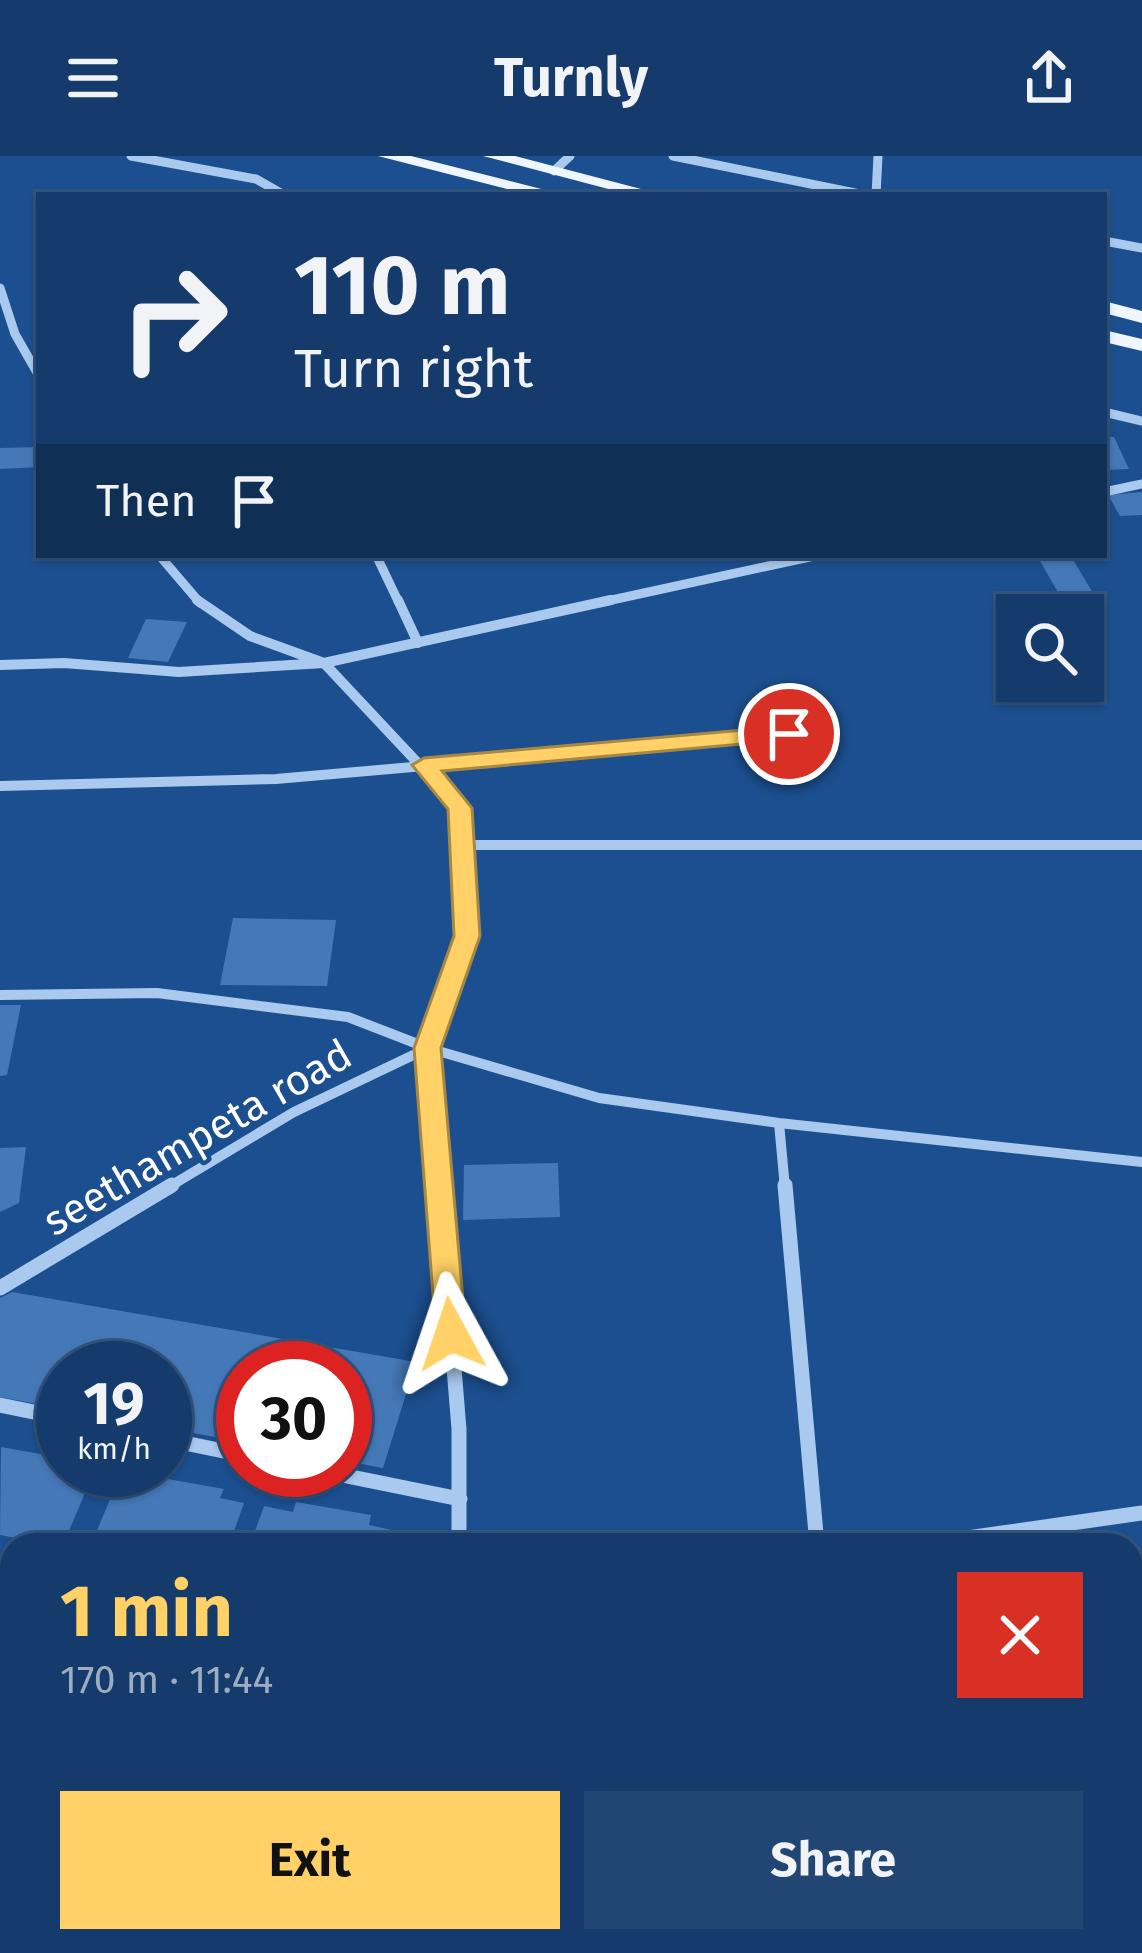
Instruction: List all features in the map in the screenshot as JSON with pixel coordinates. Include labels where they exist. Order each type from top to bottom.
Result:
[{"type":"main road","points":[[387,156],[543,192]]},
{"type":"main road","points":[[492,156],[642,192]]},
{"type":"main road","points":[[1107,308],[1142,317]]},
{"type":"main road","points":[[1107,336],[1142,346]]},
{"type":"street","points":[[131,156],[256,179],[279,192]]},
{"type":"street","points":[[554,171],[570,156]]},
{"type":"street","points":[[673,156],[850,192]]},
{"type":"street","points":[[876,192],[878,156]]},
{"type":"street","points":[[256,179],[257,192]]},
{"type":"street","points":[[1107,242],[1142,248]]},
{"type":"street","points":[[0,288],[15,334],[36,371]]},
{"type":"street","points":[[0,335],[15,334]]},
{"type":"street","points":[[1107,413],[1142,422]]},
{"type":"street","points":[[1107,491],[1142,484]]},
{"type":"street","points":[[161,558],[200,608],[245,635],[324,663],[460,808],[467,936],[428,1048],[459,1429],[459,1533]]},
{"type":"street","points":[[377,558],[418,643]]},
{"type":"street","points":[[0,665],[64,663],[178,672],[324,663],[805,558]]},
{"type":"street","points":[[0,786],[276,779],[789,734]]},
{"type":"street","points":[[462,845],[1142,844]]},
{"type":"street","points":[[0,995],[158,993],[349,1017],[428,1048],[599,1098],[779,1123],[1142,1162]]},
{"type":"street","name":"seethampeta road","points":[[0,1288],[294,1112],[428,1048]]},
{"type":"street","points":[[779,1123],[816,1533]]},
{"type":"street","points":[[0,1405],[36,1412]]},
{"type":"street","points":[[372,1481],[460,1499]]},
{"type":"street","points":[[1002,1533],[1142,1513]]},
{"type":"building","points":[[1107,437],[1114,437],[1129,469],[1107,470]]},
{"type":"building","points":[[36,447],[36,467],[0,469],[0,448]]},
{"type":"building","points":[[1142,492],[1142,515],[1120,516],[1108,495]]},
{"type":"building","points":[[1072,558],[1094,594],[1059,594],[1040,561]]},
{"type":"building","points":[[146,619],[187,622],[168,662],[128,658]]},
{"type":"building","points":[[233,918],[336,920],[327,986],[220,985]]},
{"type":"building","points":[[0,1005],[21,1005],[7,1075],[0,1076]]},
{"type":"building","points":[[26,1147],[19,1203],[0,1212],[0,1148]]},
{"type":"building","points":[[558,1163],[560,1217],[463,1220],[464,1165]]},
{"type":"building","points":[[12,1292],[295,1341],[216,1341],[216,1437],[192,1433],[192,1341],[36,1341],[36,1404],[0,1397],[0,1298]]},
{"type":"building","points":[[372,1354],[416,1362],[383,1468],[372,1466]]},
{"type":"building","points":[[1,1447],[36,1453],[36,1497],[83,1497],[68,1533],[0,1533]]},
{"type":"building","points":[[192,1483],[216,1488],[216,1497],[244,1503],[233,1533],[96,1533],[111,1497],[192,1497]]},
{"type":"building","points":[[296,1502],[371,1515],[369,1525],[392,1530],[254,1533],[264,1506],[293,1512]]},
{"type":"route","points":[[451,1334],[428,1048],[467,936],[460,808],[424,765],[789,734]]}]
